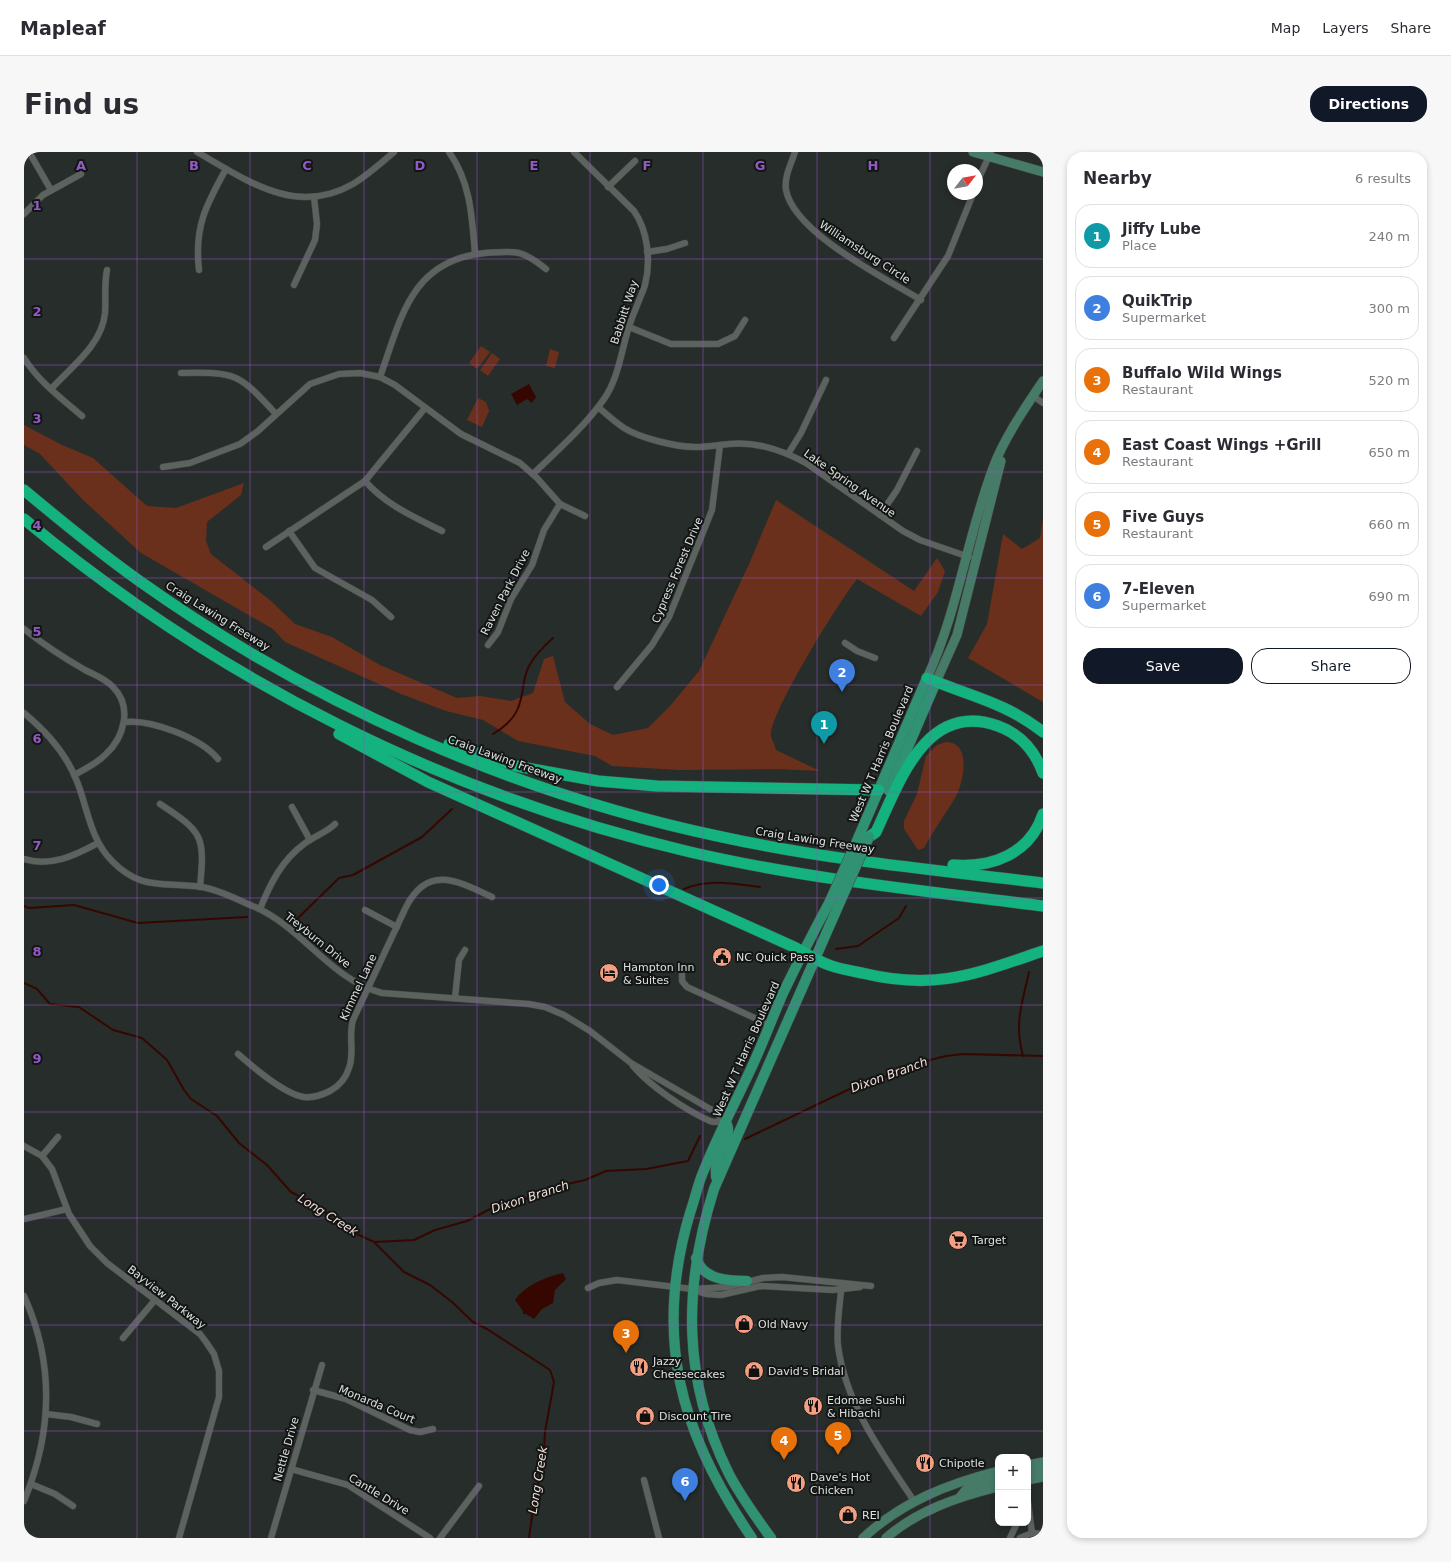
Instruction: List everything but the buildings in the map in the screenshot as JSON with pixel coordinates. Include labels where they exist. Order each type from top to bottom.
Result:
[{"type":"highway","name":"Craig Lawing Freeway","points":[[24,490],[109,558],[185,612],[271,665],[375,719],[444,751],[527,782],[647,819],[723,837],[772,847],[851,859],[1043,883]]},
{"type":"highway","points":[[24,519],[76,561],[137,606],[207,652],[298,705],[367,740],[453,778],[529,806],[624,835],[696,854],[799,873],[1043,906]]},
{"type":"highway","points":[[932,680],[989,700],[1017,715],[1043,732]]},
{"type":"highway","points":[[298,705],[338,734],[428,782],[815,957],[830,966],[869,975],[913,982],[956,979],[1043,951]]},
{"type":"highway","points":[[375,719],[516,766],[591,780],[657,786],[879,790]]},
{"type":"highway","points":[[864,837],[876,832],[905,770],[916,752],[935,734],[949,727],[963,723],[977,722],[996,725],[1007,730],[1031,749],[1043,773]]},
{"type":"highway","points":[[922,868],[934,863],[967,866],[981,864],[1005,857],[1022,847],[1029,840],[1043,814]]},
{"type":"main road","points":[[973,152],[990,154],[1043,172]]},
{"type":"main road","name":"West W T Harris Boulevard","points":[[771,1538],[741,1495],[730,1475],[716,1445],[704,1411],[693,1352],[692,1289],[696,1258],[707,1211],[716,1182],[815,957],[835,902],[932,680],[965,556],[993,466],[1043,381]]},
{"type":"main road","name":"West W T Harris Boulevard","points":[[864,837],[879,790],[932,680],[957,635],[1006,442]]},
{"type":"main road","name":"West W T Harris Boulevard","points":[[752,1538],[713,1475],[688,1415],[673,1340],[675,1288],[681,1247],[703,1171],[803,952],[835,902]]},
{"type":"main road","points":[[716,1182],[716,1159],[728,1135],[725,1122]]},
{"type":"main road","points":[[696,1258],[700,1267],[710,1275],[730,1281],[747,1281]]},
{"type":"main road","points":[[1031,1464],[1043,1462]]},
{"type":"main road","points":[[1031,1472],[1043,1469]]},
{"type":"main road","points":[[863,1538],[887,1517],[914,1501],[947,1486],[995,1473]]},
{"type":"main road","points":[[1031,1479],[1043,1477]]},
{"type":"main road","points":[[960,1497],[968,1487],[995,1479]]},
{"type":"main road","points":[[886,1538],[911,1520],[960,1497],[995,1488]]},
{"type":"street","points":[[29,152],[51,190]]},
{"type":"street","points":[[197,152],[268,191],[289,196],[314,197],[331,193],[353,184],[394,152]]},
{"type":"street","points":[[449,152],[460,170],[467,189],[475,254]]},
{"type":"street","name":"Babbitt Way","points":[[533,474],[598,406],[614,380],[629,327],[645,284],[647,252],[644,230],[639,218],[634,211],[574,152]]},
{"type":"street","name":"Williamsburg Circle","points":[[795,152],[786,177],[786,190],[792,205],[803,222],[822,238],[921,300]]},
{"type":"street","points":[[983,169],[990,154]]},
{"type":"street","points":[[608,187],[635,161]]},
{"type":"street","points":[[200,270],[198,241],[201,220],[208,200],[226,169]]},
{"type":"street","points":[[24,214],[33,204],[51,190],[81,174]]},
{"type":"street","points":[[294,285],[315,240],[317,224],[314,197]]},
{"type":"street","points":[[894,338],[921,300],[948,256],[971,200]]},
{"type":"street","points":[[647,252],[667,249],[685,242]]},
{"type":"street","points":[[380,377],[405,308],[414,290],[425,278],[439,267],[454,260],[475,254],[518,252],[528,255],[546,269]]},
{"type":"street","points":[[51,389],[90,348],[99,334],[105,313],[107,270]]},
{"type":"street","points":[[629,327],[671,344],[718,344],[735,336],[745,320]]},
{"type":"street","points":[[24,358],[32,370],[82,416]]},
{"type":"street","points":[[181,373],[221,373],[235,377],[249,386],[276,414]]},
{"type":"street","points":[[163,467],[190,463],[240,444],[258,431],[304,389],[330,376],[360,373],[380,377],[395,384],[461,434],[520,463],[533,474],[560,504],[585,516]]},
{"type":"street","points":[[788,454],[801,433],[826,380]]},
{"type":"street","points":[[1033,396],[1043,403]]},
{"type":"street","name":"Lake Spring Avenue","points":[[598,406],[624,428],[643,436],[687,446],[736,443],[760,445],[788,454],[811,466],[911,536],[965,556],[976,558]]},
{"type":"street","points":[[266,547],[365,481],[425,408]]},
{"type":"street","name":"Cypress Forest Drive","points":[[617,687],[652,645],[669,617],[712,510],[720,445]]},
{"type":"street","points":[[880,515],[897,490],[916,451]]},
{"type":"street","points":[[365,481],[375,492],[390,504],[442,531]]},
{"type":"street","name":"Raven Park Drive","points":[[488,645],[498,632],[511,599],[532,565],[544,530],[560,504]]},
{"type":"street","points":[[290,532],[315,568],[372,600],[391,617]]},
{"type":"street","points":[[24,629],[58,653],[108,682],[120,696],[123,704],[125,722],[117,740],[106,755],[74,775]]},
{"type":"street","points":[[845,643],[857,651],[875,658]]},
{"type":"street","name":"Treyburn Drive","points":[[24,713],[50,737],[74,775],[92,832],[98,843],[112,862],[136,879],[162,886],[200,887],[225,894],[260,910],[300,936],[337,971],[368,989],[382,993],[529,1004],[545,1007],[564,1015],[590,1031],[631,1063],[717,1113],[725,1122]]},
{"type":"street","points":[[125,722],[143,723],[176,733],[207,748],[218,758]]},
{"type":"street","points":[[160,804],[190,824],[198,834],[203,854],[200,887]]},
{"type":"street","points":[[292,807],[310,840]]},
{"type":"street","points":[[260,910],[282,866],[291,855],[310,840],[324,833],[335,824]]},
{"type":"street","points":[[24,859],[39,862],[59,860],[98,843]]},
{"type":"street","name":"Kimmel Lane","points":[[238,1054],[295,1094],[313,1097],[328,1092],[341,1083],[349,1068],[351,1054],[351,1026],[396,927],[417,890],[434,880],[445,879],[457,881],[492,897]]},
{"type":"street","points":[[365,910],[396,927]]},
{"type":"street","points":[[456,998],[459,960],[465,950]]},
{"type":"street","points":[[682,972],[682,981],[687,987],[770,1025]]},
{"type":"street","name":"Treyburn Drive","points":[[631,1063],[644,1079],[662,1092],[711,1122],[725,1122]]},
{"type":"street","points":[[42,1156],[58,1137]]},
{"type":"street","name":"Bayview Parkway","points":[[24,1146],[42,1156],[56,1176],[76,1227],[90,1246],[107,1262],[200,1334],[216,1361],[220,1381],[219,1397],[179,1538]]},
{"type":"street","points":[[24,1219],[68,1209]]},
{"type":"street","points":[[588,1288],[599,1283],[613,1280],[675,1288],[692,1289],[728,1287],[747,1281],[782,1277],[842,1286]]},
{"type":"street","points":[[692,1289],[706,1294],[721,1295],[765,1286],[842,1286]]},
{"type":"street","points":[[842,1286],[838,1345],[847,1379],[867,1430],[914,1501]]},
{"type":"street","points":[[24,1296],[27,1309],[38,1336],[44,1360],[46,1414],[42,1444],[31,1484],[24,1501]]},
{"type":"street","points":[[123,1338],[155,1300]]},
{"type":"street","name":"Nettle Drive","points":[[271,1538],[313,1390],[322,1365]]},
{"type":"street","name":"Monarda Court","points":[[313,1390],[346,1399],[410,1430],[420,1432],[433,1429]]},
{"type":"street","points":[[46,1414],[71,1416],[97,1424]]},
{"type":"street","name":"Cantle Drive","points":[[291,1469],[348,1485],[430,1538]]},
{"type":"street","points":[[644,1480],[659,1538]]},
{"type":"street","points":[[31,1484],[55,1494],[73,1506]]},
{"type":"street","points":[[440,1538],[479,1486]]},
{"type":"street","points":[[1031,1524],[1032,1532]]},
{"type":"street","points":[[1010,1538],[1016,1526]]},
{"type":"street","points":[[1020,1538],[1032,1532],[1043,1534]]},
{"type":"shaded area","points":[[481,346],[490,352],[477,369],[469,363]]},
{"type":"shaded area","points":[[550,349],[559,352],[555,368],[546,366]]},
{"type":"shaded area","points":[[492,353],[500,359],[488,376],[480,370]]},
{"type":"shaded area","points":[[529,384],[536,397],[532,403],[527,399],[517,405],[511,394]]},
{"type":"shaded area","points":[[478,398],[486,402],[489,411],[482,427],[467,420]]},
{"type":"shaded area","points":[[24,425],[62,445],[93,458],[147,506],[176,508],[244,483],[241,495],[207,522],[206,541],[211,554],[271,601],[295,624],[332,637],[380,665],[457,698],[480,696],[511,701],[533,693],[544,659],[553,656],[565,702],[590,724],[613,735],[648,728],[670,706],[699,671],[749,564],[776,500],[914,591],[937,558],[945,571],[938,592],[921,616],[857,579],[836,609],[807,657],[781,705],[773,724],[771,736],[776,750],[820,771],[779,769],[679,770],[612,766],[595,756],[518,741],[483,720],[446,711],[401,694],[285,642],[273,629],[141,553],[83,500],[40,454],[24,445]]},
{"type":"shaded area","points":[[1043,518],[1043,702],[968,658],[987,624],[1003,534],[1022,549],[1040,538]]},
{"type":"shaded area","points":[[946,742],[954,744],[960,749],[963,756],[964,764],[961,783],[955,798],[924,848],[918,850],[904,829],[904,821],[917,794],[926,756],[937,745]]},
{"type":"shaded area","points":[[563,1273],[566,1279],[555,1290],[553,1303],[542,1309],[534,1319],[526,1314],[523,1314],[523,1311],[515,1300],[519,1295],[536,1283]]},
{"type":"waterway","points":[[493,734],[514,716],[520,703],[525,676],[529,666],[534,658],[553,638]]},
{"type":"waterway","points":[[298,918],[339,878],[353,875],[422,837],[452,809]]},
{"type":"waterway","points":[[684,889],[712,883],[732,883],[760,887]]},
{"type":"waterway","points":[[24,906],[29,908],[74,905],[138,923],[247,917]]},
{"type":"waterway","points":[[836,949],[858,946],[899,918],[906,906]]},
{"type":"waterway","points":[[1023,1056],[1020,1044],[1019,1023],[1029,972]]},
{"type":"waterway","name":"Long Creek","points":[[24,983],[37,989],[50,1004],[79,1007],[113,1030],[142,1038],[167,1060],[184,1090],[191,1099],[217,1116],[239,1143],[267,1165],[291,1192],[316,1205],[346,1229],[374,1242],[404,1272],[430,1285],[452,1302],[473,1322],[487,1329],[550,1370],[554,1382],[545,1432],[543,1467],[535,1494],[529,1538]]},
{"type":"waterway","name":"Dixon Branch","points":[[745,1139],[858,1085],[904,1071],[930,1060],[963,1054],[1043,1056]]},
{"type":"waterway","name":"Dixon Branch","points":[[374,1242],[414,1240],[435,1230],[467,1221],[492,1208],[521,1201],[550,1188],[585,1180],[606,1171],[646,1169],[688,1161],[700,1136]]},
{"type":"place","name":"QuikTrip","points":[[842,692]]},
{"type":"place","name":"Jiffy Lube","points":[[824,744]]},
{"type":"place","name":"NC Quick Pass","points":[[722,957]]},
{"type":"place","name":"Hampton Inn & Suites","points":[[609,973]]},
{"type":"place","name":"Target","points":[[958,1240]]},
{"type":"place","name":"Old Navy","points":[[744,1324]]},
{"type":"place","name":"Buffalo Wild Wings","points":[[626,1353]]},
{"type":"place","name":"Jazzy Cheesecakes","points":[[639,1367]]},
{"type":"place","name":"David's Bridal","points":[[754,1371]]},
{"type":"place","name":"Edomae Sushi & Hibachi","points":[[813,1406]]},
{"type":"place","name":"Discount Tire","points":[[645,1416]]},
{"type":"place","name":"Five Guys","points":[[838,1455]]},
{"type":"place","name":"East Coast Wings +Grill","points":[[784,1460]]},
{"type":"place","name":"Chipotle","points":[[925,1463]]},
{"type":"place","name":"Dave's Hot Chicken","points":[[796,1483]]},
{"type":"place","name":"7-Eleven","points":[[685,1501]]},
{"type":"place","name":"REI","points":[[848,1515]]}]
